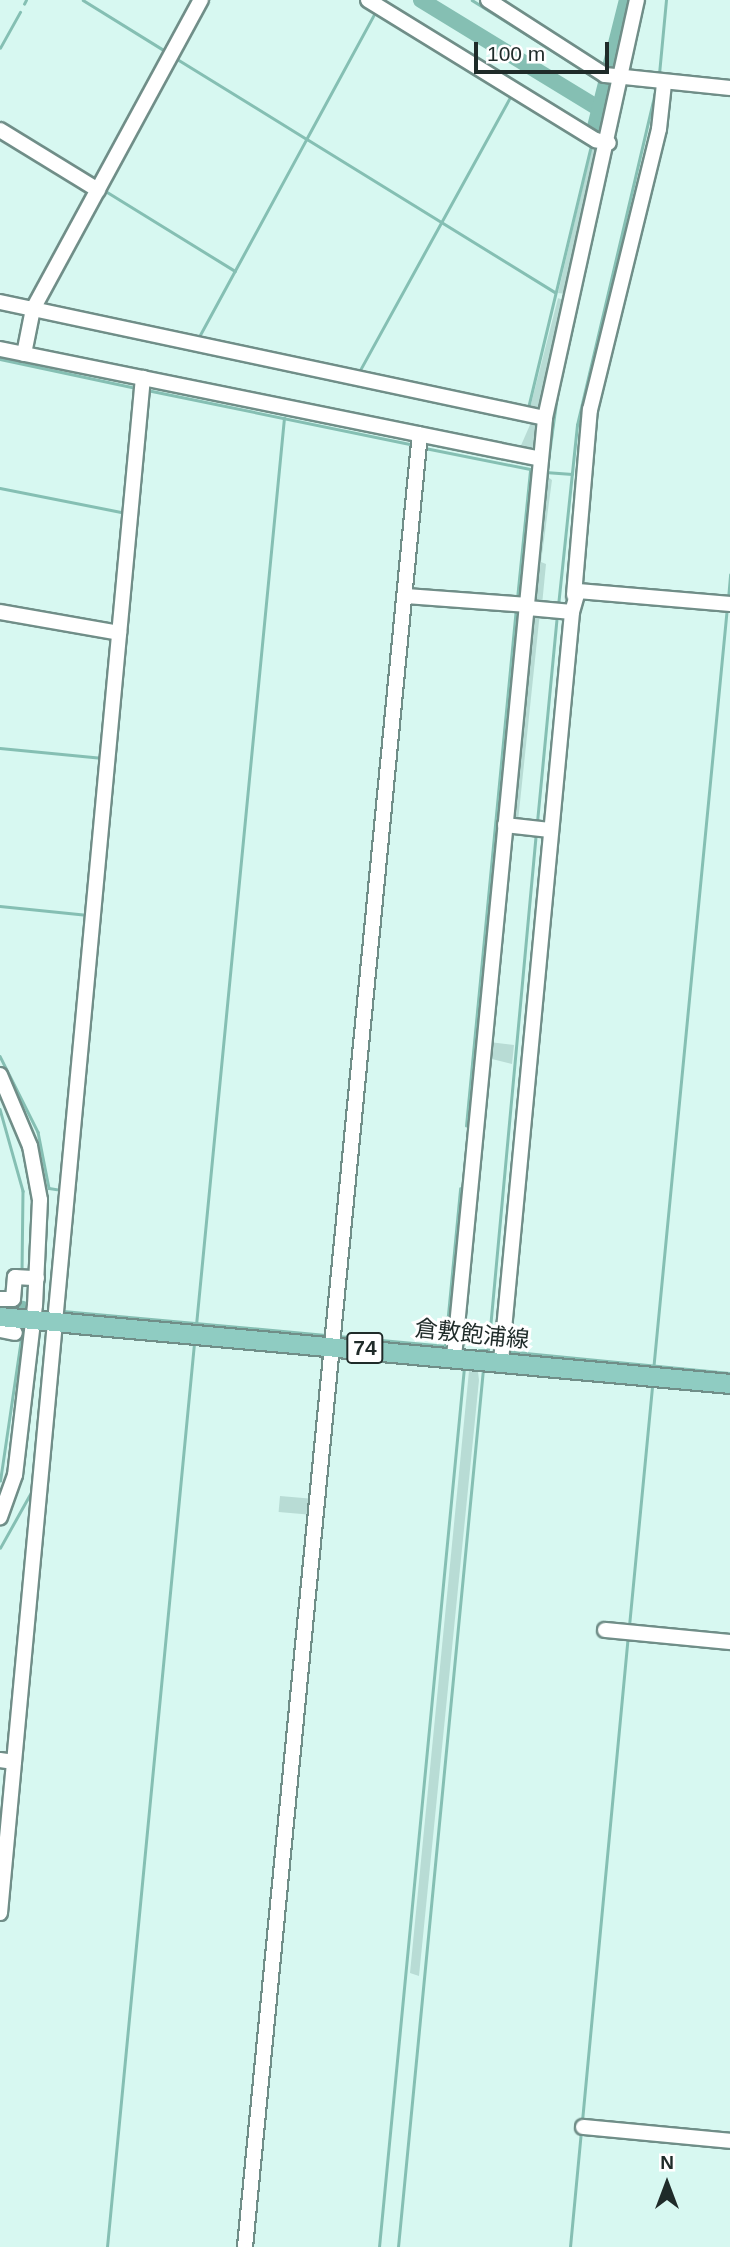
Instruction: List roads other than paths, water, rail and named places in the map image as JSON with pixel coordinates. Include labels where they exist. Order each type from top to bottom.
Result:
[{"type":"main road","name":"倉敷飽浦線","points":[[0,1317],[34,1312],[333,1339],[454,1357],[730,1384]]},
{"type":"street","points":[[24,354],[35,312],[201,0]]},
{"type":"street","points":[[368,0],[596,140],[609,143]]},
{"type":"street","points":[[488,0],[613,77],[659,84],[730,89]]},
{"type":"street","points":[[454,1357],[545,418],[554,366],[609,143],[613,77],[637,0]]},
{"type":"street","points":[[574,595],[590,410],[659,129],[659,84]]},
{"type":"street","points":[[0,130],[98,190]]},
{"type":"street","points":[[0,302],[35,312],[545,418]]},
{"type":"street","points":[[0,349],[143,385],[540,468]]},
{"type":"street","points":[[0,1913],[9,1761],[57,1314],[116,633],[143,385]]},
{"type":"street","points":[[245,2247],[408,597],[420,442]]},
{"type":"street","points":[[501,1361],[541,829],[563,611],[580,591],[730,604]]},
{"type":"street","points":[[408,597],[563,611]]},
{"type":"street","points":[[0,612],[116,633]]},
{"type":"street","points":[[505,825],[541,829]]},
{"type":"street","points":[[0,1074],[38,1172],[27,1277],[34,1312],[14,1484],[0,1517]]},
{"type":"street","points":[[0,1299],[13,1299],[27,1277]]},
{"type":"street","points":[[0,1330],[15,1333]]},
{"type":"street","points":[[605,1630],[730,1642]]},
{"type":"street","points":[[583,2127],[730,2141]]},
{"type":"waterway","points":[[24,4],[26,0]]},
{"type":"waterway","points":[[83,0],[167,52]]},
{"type":"waterway","points":[[421,0],[601,110]]},
{"type":"waterway","points":[[472,0],[607,85]]},
{"type":"waterway","points":[[593,135],[627,0]]},
{"type":"waterway","points":[[659,74],[666,0]]},
{"type":"waterway","points":[[377,10],[307,139],[555,292]]},
{"type":"waterway","points":[[0,48],[20,12]]},
{"type":"waterway","points":[[174,57],[307,139],[198,340]]},
{"type":"waterway","points":[[558,606],[577,425],[657,84]]},
{"type":"waterway","points":[[359,372],[512,94]]},
{"type":"waterway","points":[[528,408],[590,149]]},
{"type":"waterway","points":[[104,190],[235,271]]},
{"type":"waterway","points":[[566,354],[572,327]]},
{"type":"waterway","points":[[0,359],[137,388]]},
{"type":"waterway","points":[[147,390],[415,445]]},
{"type":"waterway","points":[[548,461],[557,395]]},
{"type":"waterway","points":[[196,1325],[284,418]]},
{"type":"waterway","points":[[425,448],[535,470]]},
{"type":"waterway","points":[[517,599],[530,470]]},
{"type":"waterway","points":[[545,472],[572,474]]},
{"type":"waterway","points":[[0,488],[126,513]]},
{"type":"waterway","points":[[728,599],[730,575]]},
{"type":"waterway","points":[[653,1371],[727,607]]},
{"type":"waterway","points":[[466,1126],[516,608]]},
{"type":"waterway","points":[[537,822],[557,616]]},
{"type":"waterway","points":[[0,748],[103,758]]},
{"type":"waterway","points":[[479,1350],[488,1350],[536,832]]},
{"type":"waterway","points":[[0,906],[88,915]]},
{"type":"waterway","points":[[0,1056],[38,1132],[49,1188],[62,1190]]},
{"type":"waterway","points":[[0,1109],[23,1191],[22,1273]]},
{"type":"waterway","points":[[445,1346],[460,1189]]},
{"type":"waterway","points":[[20,1301],[21,1287]]},
{"type":"waterway","points":[[0,1305],[23,1309]]},
{"type":"waterway","points":[[63,1311],[328,1335]]},
{"type":"waterway","points":[[338,1336],[446,1346]]},
{"type":"waterway","points":[[0,1481],[21,1338]]},
{"type":"waterway","points":[[107,2247],[194,1344]]},
{"type":"waterway","points":[[505,1351],[730,1373]]},
{"type":"waterway","points":[[379,2247],[464,1367]]},
{"type":"waterway","points":[[398,2247],[483,1369]]},
{"type":"waterway","points":[[629,1626],[652,1385]]},
{"type":"waterway","points":[[0,1548],[33,1489]]},
{"type":"waterway","points":[[582,2121],[628,1636]]},
{"type":"waterway","points":[[570,2247],[581,2131]]}]
